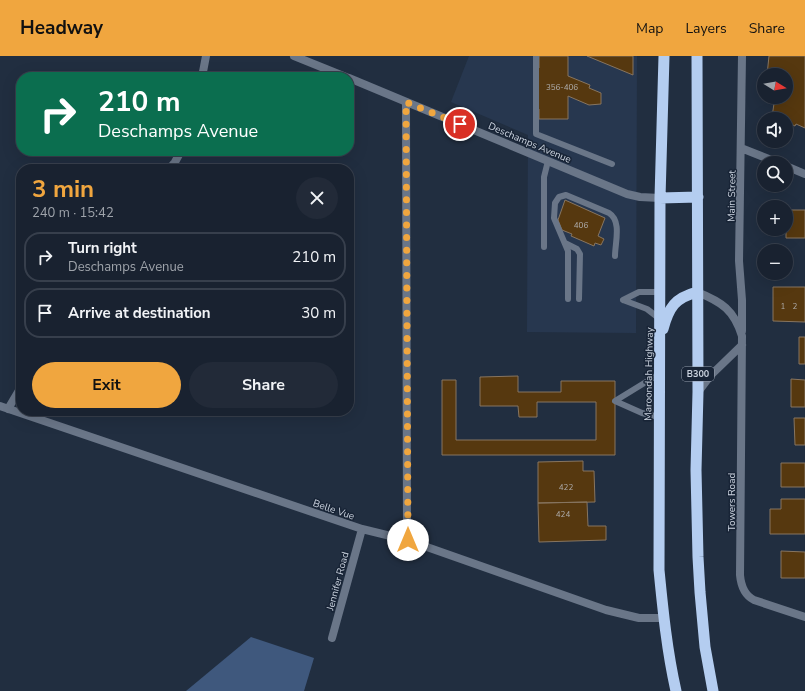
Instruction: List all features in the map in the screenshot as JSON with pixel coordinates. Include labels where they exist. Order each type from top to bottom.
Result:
[{"type":"highway","name":"Maroondah Highway","points":[[664,56],[660,198],[659,570],[663,618],[676,691]]},
{"type":"highway","name":"B300","points":[[697,56],[698,392],[696,470],[698,557],[705,647],[713,691]]},
{"type":"highway","points":[[660,198],[698,197]]},
{"type":"highway","points":[[660,339],[667,316],[675,304],[685,295],[697,292]]},
{"type":"street","points":[[203,72],[206,56]]},
{"type":"street","points":[[294,56],[334,72]]},
{"type":"street","name":"Main Street","points":[[742,56],[739,261],[742,300],[742,345]]},
{"type":"street","name":"Deschamps Avenue","points":[[354,80],[627,194],[640,197],[660,198]]},
{"type":"street","points":[[406,102],[408,540]]},
{"type":"street","points":[[741,148],[761,156]]},
{"type":"street","points":[[793,169],[805,174]]},
{"type":"street","points":[[697,292],[717,301],[727,308],[737,323],[742,336]]},
{"type":"street","points":[[698,392],[710,376],[742,345]]},
{"type":"street","name":"Towers Road","points":[[742,345],[740,581],[744,592],[750,598],[805,617]]},
{"type":"street","points":[[8,409],[16,395]]},
{"type":"street","name":"Belle Vue","points":[[0,406],[16,412]]},
{"type":"street","name":"Belle Vue","points":[[29,416],[362,529],[408,540],[606,610],[639,618],[663,618]]},
{"type":"street","name":"Jennifer Road","points":[[332,638],[362,529]]},
{"type":"lane","points":[[536,56],[536,134],[612,164]]},
{"type":"lane","points":[[544,247],[544,178],[548,160]]},
{"type":"lane","points":[[568,299],[568,251],[554,218],[555,203],[559,197],[566,196],[609,213],[614,217],[617,224],[615,256]]},
{"type":"lane","points":[[564,242],[577,248],[579,253],[579,299]]},
{"type":"lane","points":[[660,292],[639,292],[623,300],[647,309],[660,319]]},
{"type":"lane","points":[[659,417],[642,413],[615,401],[622,395],[660,374]]},
{"type":"shaded area","points":[[469,56],[637,56],[636,333],[527,332],[528,135],[451,102]]},
{"type":"shaded area","points":[[251,637],[314,658],[304,691],[186,691]]},
{"type":"building","points":[[539,56],[568,56],[568,76],[590,85],[589,88],[601,93],[601,104],[589,105],[568,96],[568,119],[539,119],[539,109],[535,109],[536,68],[539,68]]},
{"type":"building","points":[[587,56],[633,56],[633,75]]},
{"type":"building","points":[[769,56],[805,56],[805,128],[796,124],[795,126],[793,125],[793,112],[773,112],[774,104],[793,104],[793,68],[768,68]]},
{"type":"building","points":[[565,200],[605,218],[598,236],[604,239],[601,245],[595,243],[594,246],[571,236],[572,234],[562,230],[558,220]]},
{"type":"building","points":[[793,210],[805,210],[805,238],[786,238],[786,236],[793,236]]},
{"type":"building","points":[[773,287],[805,287],[805,322],[773,321]]},
{"type":"building","points":[[799,337],[805,337],[805,364],[799,364]]},
{"type":"building","points":[[518,376],[518,392],[561,392],[561,381],[615,381],[615,455],[442,455],[442,380],[456,380],[456,440],[596,440],[596,402],[537,402],[537,417],[519,417],[518,406],[480,406],[480,377]]},
{"type":"building","points":[[791,379],[805,380],[805,407],[791,407]]},
{"type":"building","points":[[794,418],[805,418],[805,445],[795,445]]},
{"type":"building","points":[[583,461],[583,471],[594,471],[595,502],[538,503],[538,462]]},
{"type":"building","points":[[781,463],[805,463],[805,487],[781,487]]},
{"type":"building","points":[[781,499],[805,499],[805,534],[770,534],[770,509],[781,509]]},
{"type":"building","points":[[587,502],[588,526],[606,526],[606,540],[539,542],[538,503]]},
{"type":"building","points":[[781,551],[805,552],[805,578],[781,578]]},
{"type":"route","points":[[408,540],[406,102],[460,124]]}]
